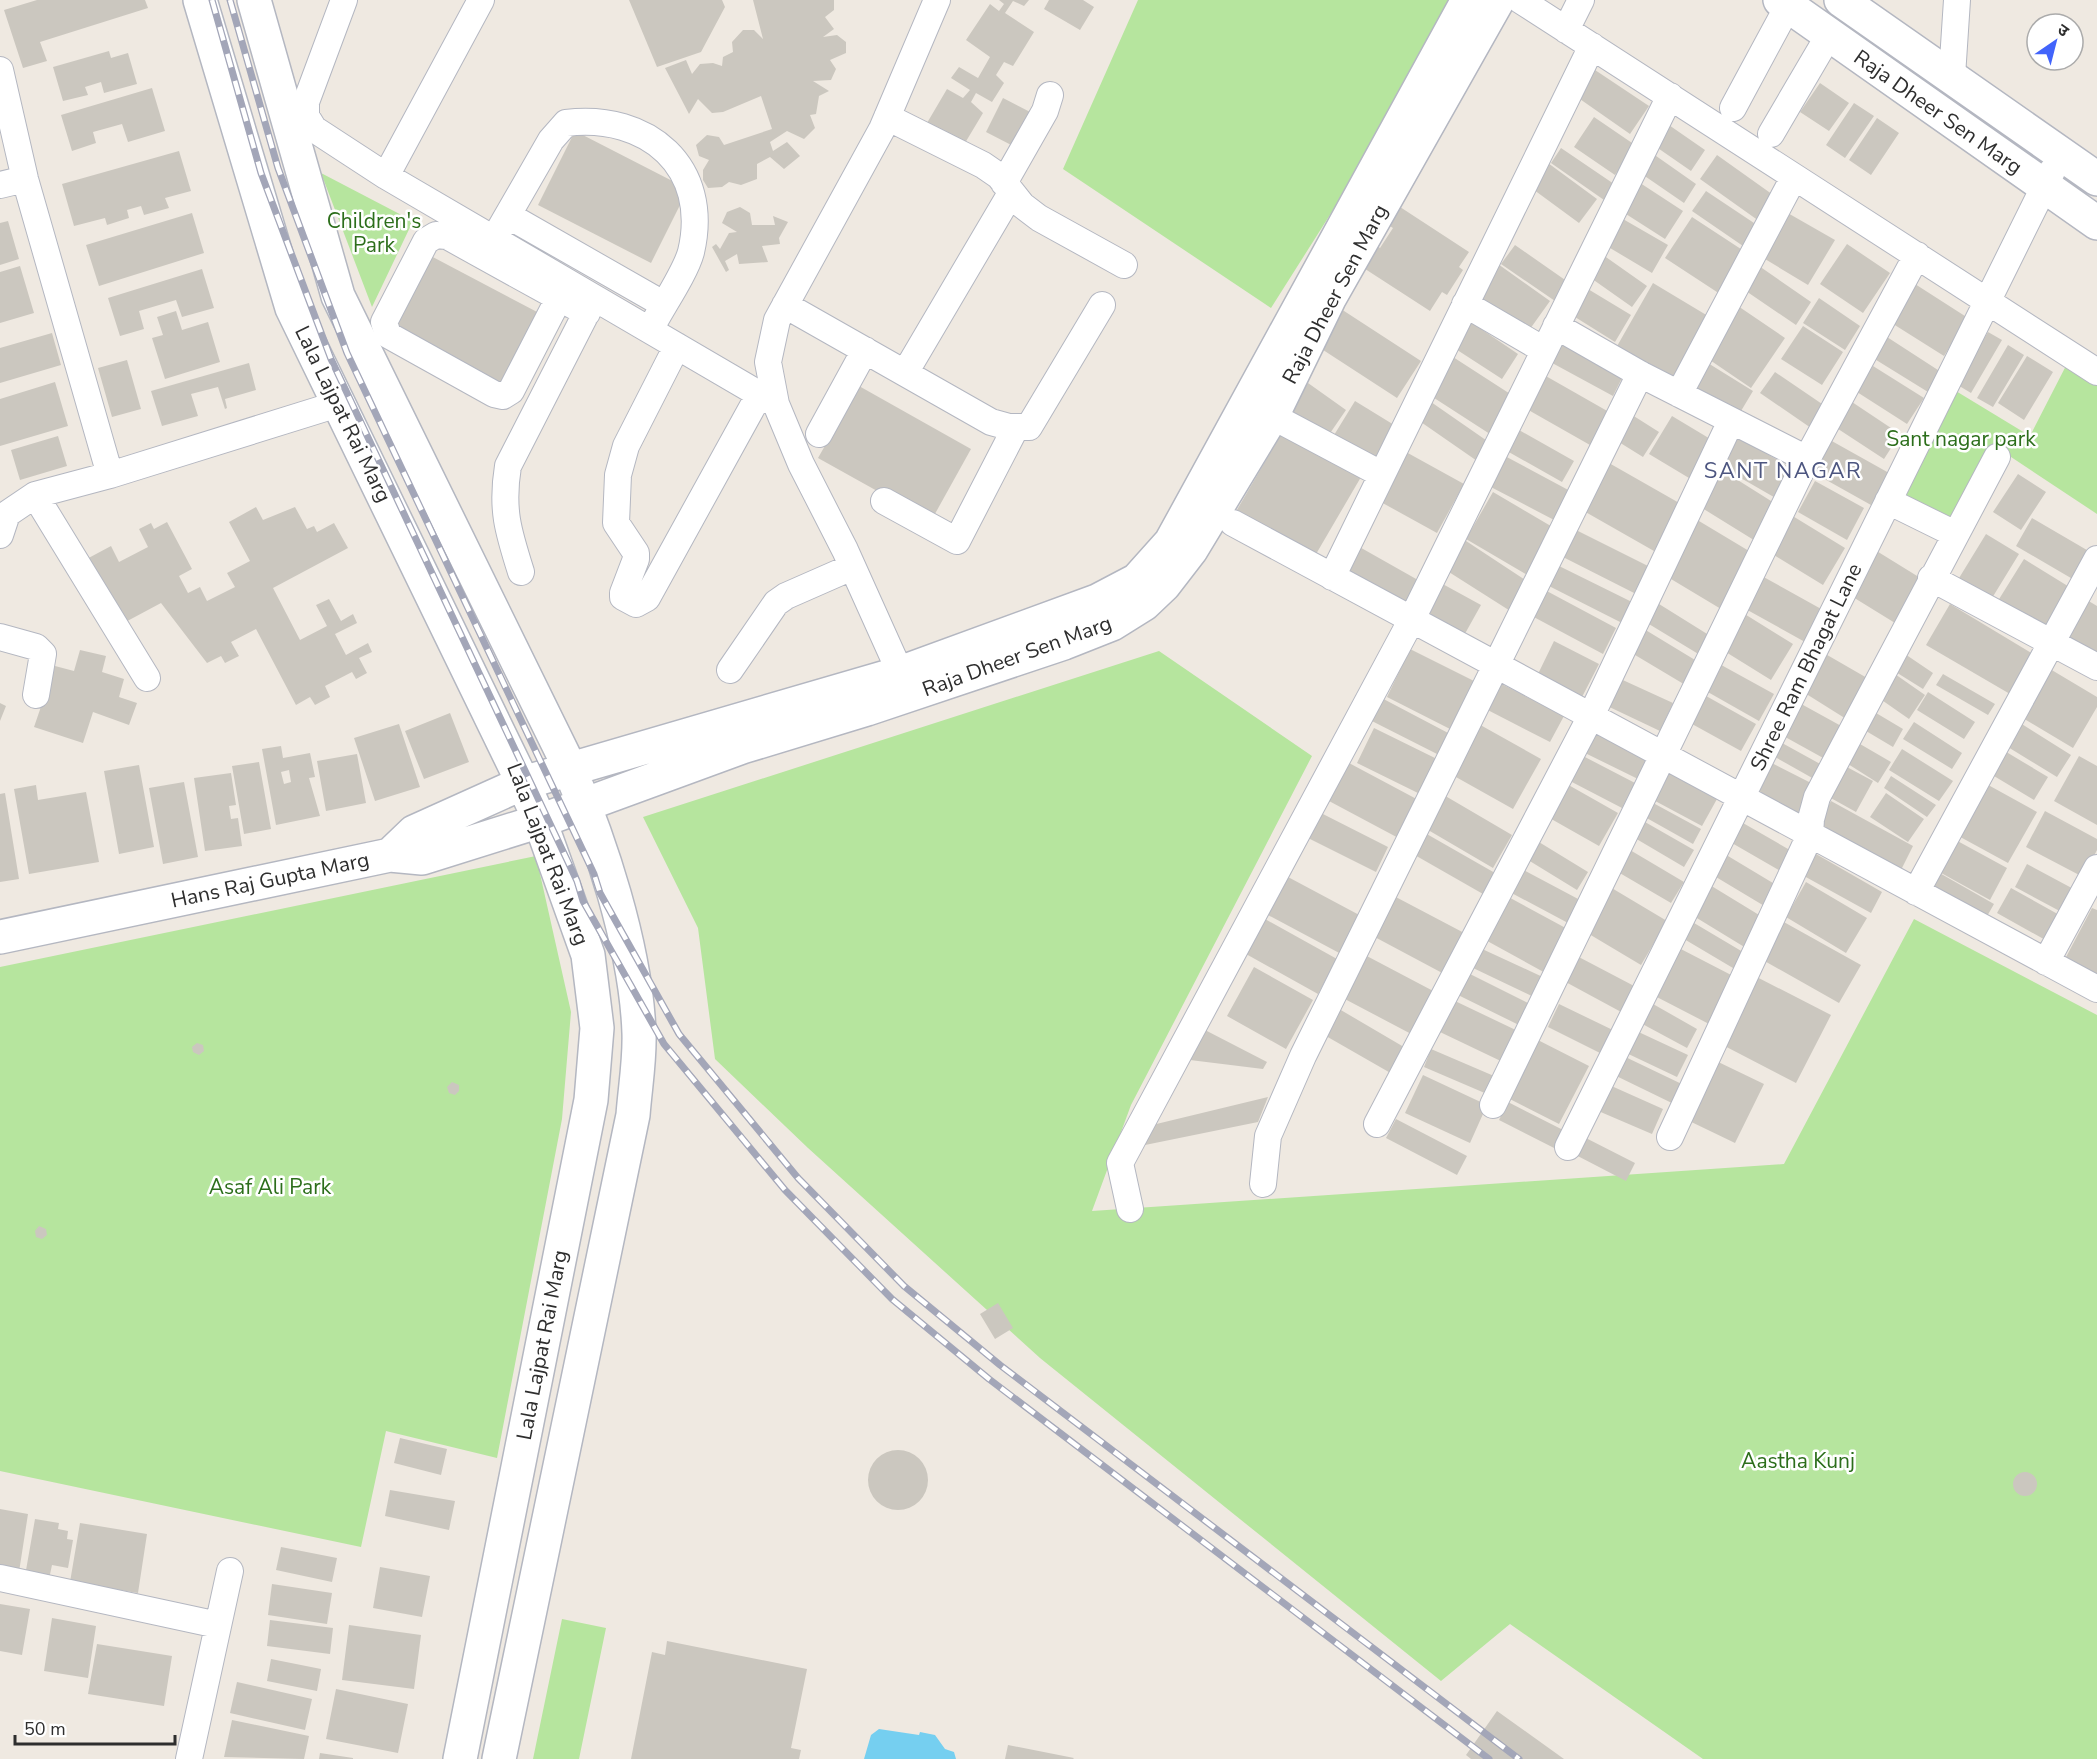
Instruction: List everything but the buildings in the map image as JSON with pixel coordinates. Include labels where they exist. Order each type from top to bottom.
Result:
[{"type":"main road","name":"Lala Lajpat Rai Marg","points":[[200,0],[292,308],[540,820],[588,955],[597,1028],[591,1100],[460,1759]]},
{"type":"main road","name":"Lala Lajpat Rai Marg","points":[[254,0],[338,296],[570,769],[585,804],[631,959],[639,1034],[633,1115],[499,1759]]},
{"type":"main road","name":"Raja Dheer Sen Marg","points":[[1259,409],[1468,0]]},
{"type":"main road","name":"Raja Dheer Sen Marg","points":[[390,855],[422,858],[540,820],[742,747],[905,683],[1097,601],[1137,580],[1171,542],[1329,299],[1498,0]]},
{"type":"main road","name":"Raja Dheer Sen Marg","points":[[1841,0],[2097,179]]},
{"type":"main road","name":"Raja Dheer Sen Marg","points":[[1784,3],[2097,223]]},
{"type":"main road","name":"Raja Dheer Sen Marg","points":[[523,783],[905,683]]},
{"type":"main road","name":"Hans Raj Gupta Marg","points":[[0,937],[390,855],[414,832],[523,783]]},
{"type":"street","points":[[344,0],[306,102],[306,116],[314,129],[386,176],[494,239],[591,305]]},
{"type":"street","points":[[386,176],[480,0]]},
{"type":"street","points":[[905,683],[852,567],[767,400],[768,362],[777,320],[887,117],[937,0]]},
{"type":"street","points":[[1520,0],[2097,372]]},
{"type":"street","points":[[1566,30],[1581,0]]},
{"type":"street","points":[[1952,76],[1957,0]]},
{"type":"street","points":[[1733,108],[1784,3]]},
{"type":"street","points":[[1771,134],[1829,35]]},
{"type":"street","points":[[1332,576],[1592,46]]},
{"type":"street","points":[[0,70],[25,179],[110,475]]},
{"type":"street","points":[[905,373],[1007,188],[1045,111],[1050,95]]},
{"type":"street","points":[[1130,1209],[1120,1163],[1412,620],[1670,96]]},
{"type":"street","points":[[887,117],[983,165],[1039,218],[1124,265]]},
{"type":"street","points":[[494,239],[551,140],[566,123],[591,120],[625,125],[658,142],[674,160],[688,184],[695,204],[694,233],[690,255],[650,330]]},
{"type":"street","name":"Shree Ram Bhagat Lane","points":[[1568,1146],[2060,155]]},
{"type":"street","points":[[1679,394],[1794,177]]},
{"type":"street","points":[[0,185],[25,179]]},
{"type":"street","points":[[508,216],[663,304]]},
{"type":"street","points":[[559,298],[512,391],[503,396],[494,394],[388,335],[383,328],[426,241],[436,235],[447,236],[559,298],[591,305],[650,330],[767,400]]},
{"type":"street","points":[[1493,1105],[1808,459],[1917,255]]},
{"type":"street","points":[[1465,304],[1544,350]]},
{"type":"street","points":[[521,572],[507,528],[503,494],[508,466],[591,305]]},
{"type":"street","points":[[785,305],[991,422],[1016,427],[1029,427],[1102,305]]},
{"type":"street","points":[[1556,326],[1640,374],[1808,459]]},
{"type":"street","points":[[677,346],[626,446],[618,475],[616,523],[636,553],[636,559],[623,593],[626,599],[636,604],[647,598],[767,400]]},
{"type":"street","points":[[819,434],[865,351]]},
{"type":"street","points":[[1263,1184],[1268,1136],[1303,1056],[1640,374]]},
{"type":"street","points":[[0,534],[7,514],[35,495],[110,475],[338,404]]},
{"type":"street","points":[[1259,409],[1382,474]]},
{"type":"street","points":[[1377,1124],[1591,716],[1731,421]]},
{"type":"street","points":[[884,501],[957,541],[1016,427]]},
{"type":"street","points":[[1670,1137],[1810,835],[1817,797],[1997,457]]},
{"type":"street","points":[[35,495],[147,678]]},
{"type":"street","points":[[1888,501],[1955,534]]},
{"type":"street","points":[[1233,523],[2097,989]]},
{"type":"street","points":[[1916,892],[2097,560]]},
{"type":"street","points":[[730,670],[776,603],[786,596],[852,567]]},
{"type":"street","points":[[1931,578],[2097,667]]},
{"type":"street","points":[[0,638],[36,647],[43,654],[36,695]]},
{"type":"street","points":[[2046,962],[2097,868]]},
{"type":"street","points":[[189,1759],[230,1571]]},
{"type":"street","points":[[0,1578],[218,1624]]},
{"type":"green space","points":[[1138,0],[1466,0],[1271,308],[1063,169]]},
{"type":"green space","name":"Children's Park","points":[[321,173],[413,221],[372,307]]},
{"type":"green space","name":"Sant nagar park","points":[[2071,356],[2097,372],[2097,514],[1999,449],[1949,531],[1888,501],[1946,385],[2030,436]]},
{"type":"green space","name":"Aastha Kunj","points":[[1159,651],[1312,756],[1131,1105],[1092,1211],[1784,1164],[1914,919],[2097,1015],[2097,1759],[1703,1759],[1510,1624],[1441,1681],[1040,1358],[808,1148],[715,1059],[698,928],[643,817]]},
{"type":"green space","name":"Asaf Ali Park","points":[[536,856],[571,1012],[562,1119],[497,1458],[386,1431],[361,1547],[0,1471],[0,967]]},
{"type":"green space","points":[[562,1619],[606,1628],[579,1759],[533,1759]]},
{"type":"water","points":[[879,1729],[935,1735],[945,1749],[954,1752],[956,1759],[864,1759],[871,1735]]},
{"type":"railway","points":[[212,0],[261,173],[331,359],[577,881],[583,901],[664,1044],[785,1190],[892,1299],[989,1379],[1489,1759]]},
{"type":"railway","points":[[230,0],[278,168],[347,353],[594,874],[600,893],[679,1034],[798,1178],[904,1286],[1000,1365],[1519,1759]]},
{"type":"district","name":"SANT NAGAR","points":[[1783,470]]}]
